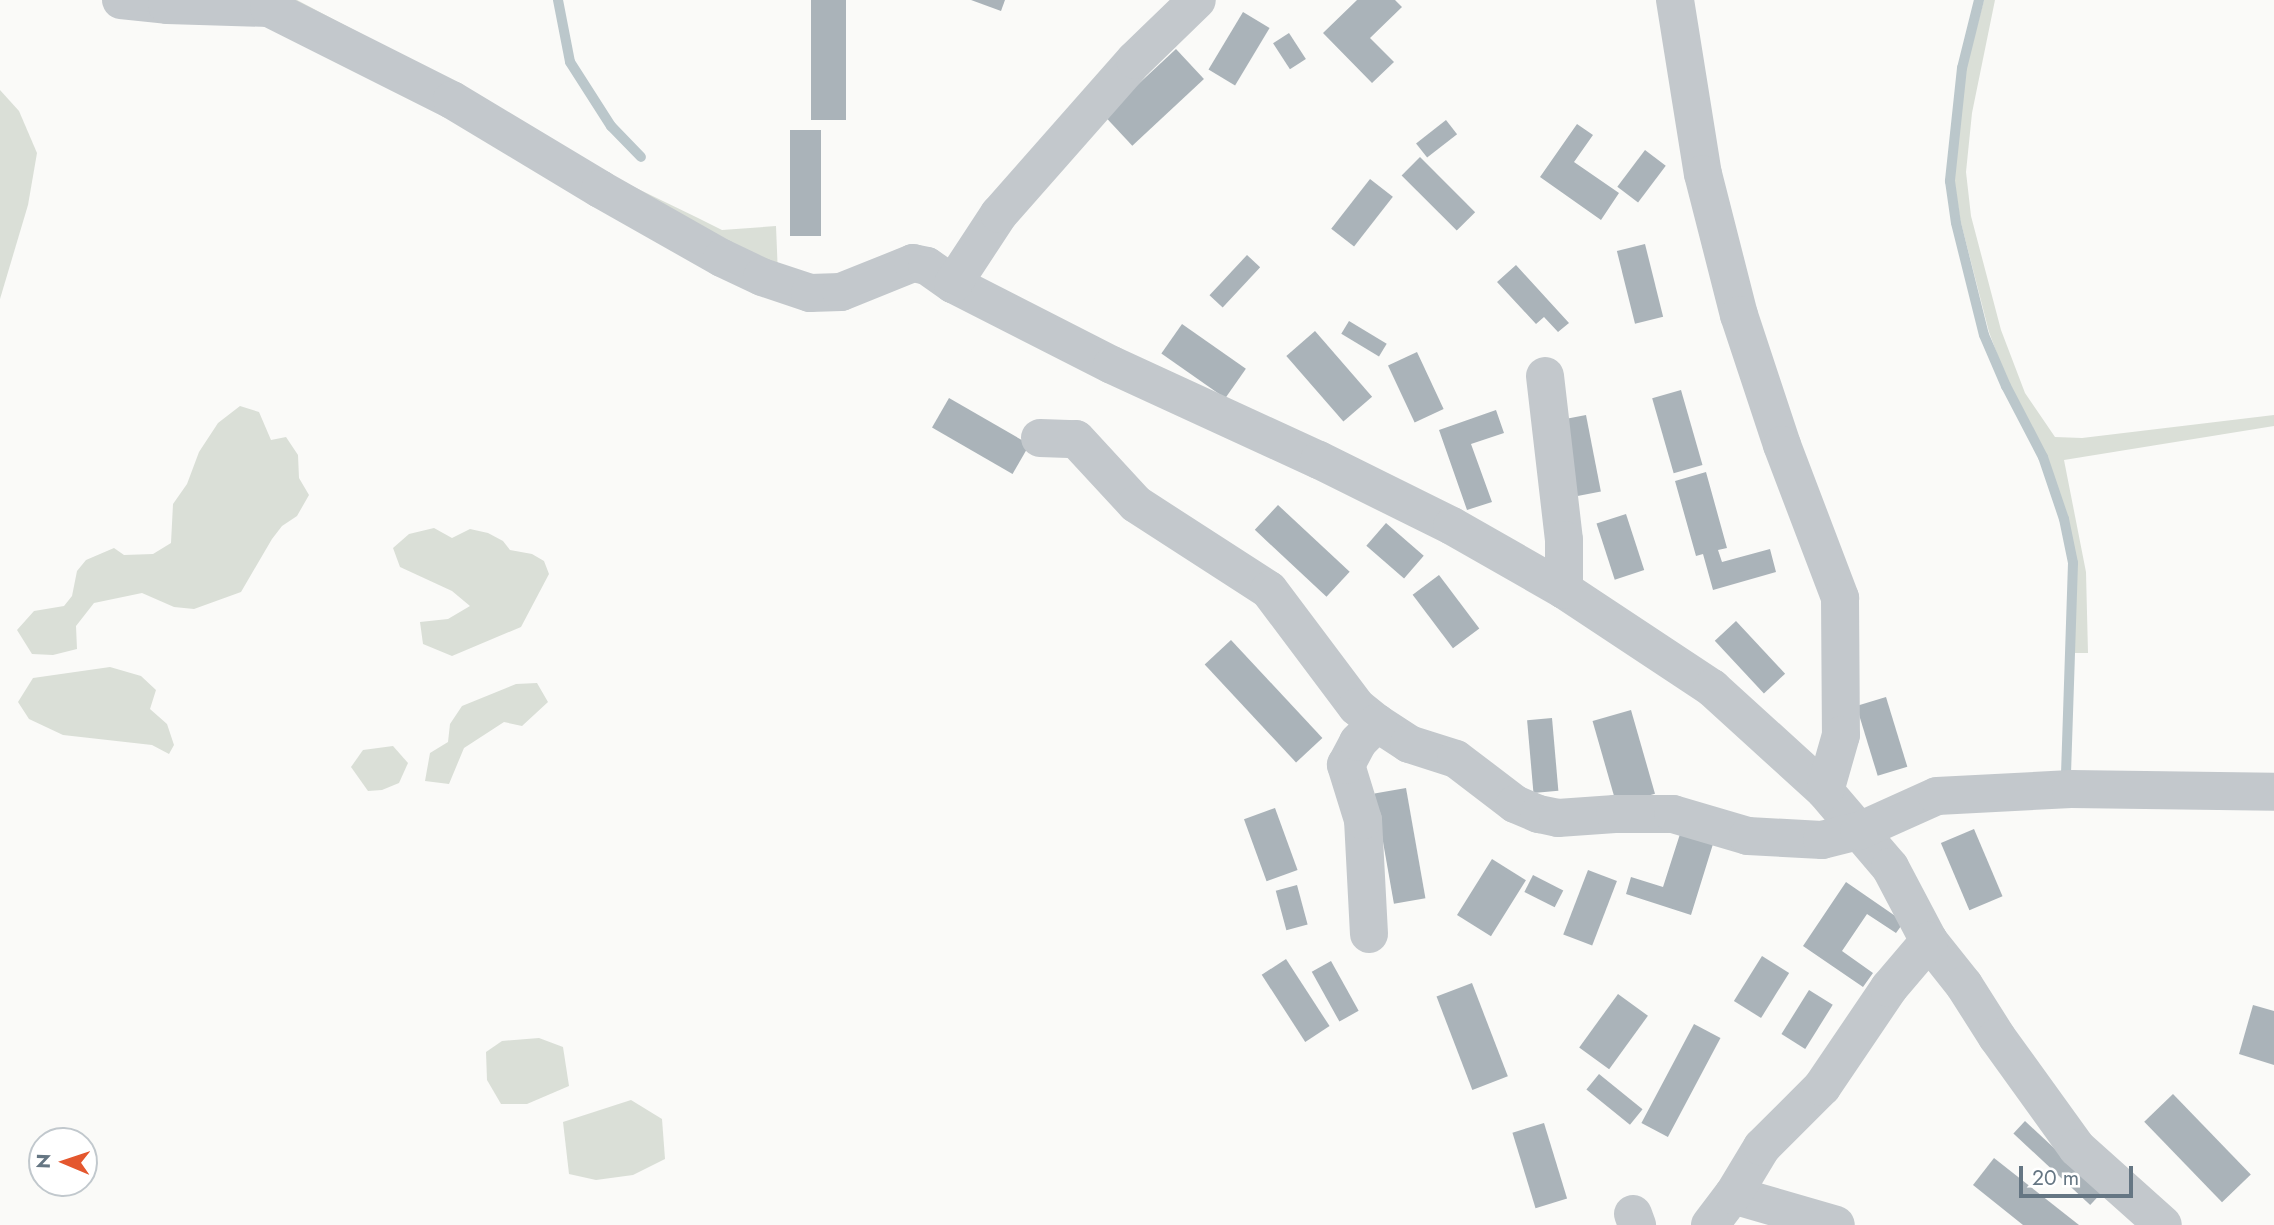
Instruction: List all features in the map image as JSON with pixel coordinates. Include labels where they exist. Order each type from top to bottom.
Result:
[{"type":"street","points":[[121,0],[167,5],[270,8],[452,100],[600,189],[762,277],[810,293],[841,292],[913,263],[927,266],[953,284],[1111,365],[1319,460],[1452,526],[1564,590],[1712,688],[1825,791],[1890,867],[1929,941],[1964,985],[1997,1037],[2077,1148],[2163,1225]]},
{"type":"street","points":[[953,284],[999,214],[1135,60],[1197,0]]},
{"type":"street","points":[[1675,0],[1703,174],[1739,315],[1782,445],[1840,598],[1841,735],[1825,791]]},
{"type":"street","points":[[1545,376],[1564,540],[1564,590]]},
{"type":"street","points":[[1040,438],[1076,439],[1136,504],[1269,590],[1357,707],[1377,723],[1409,744],[1456,759],[1515,804],[1539,814],[1558,818],[1673,814],[1748,835],[1822,840],[1859,831],[1937,796],[2071,789],[2274,792]]},
{"type":"street","points":[[1369,934],[1363,820],[1346,765],[1358,742],[1377,723]]},
{"type":"street","points":[[1710,1225],[1733,1195],[1762,1147],[1822,1087],[1889,988],[1929,941]]},
{"type":"street","points":[[1733,1195],[1836,1225]]},
{"type":"shaded area","points":[[230,0],[297,0],[422,66],[599,170],[722,230],[776,226],[778,275]]},
{"type":"shaded area","points":[[1984,0],[1995,0],[1972,113],[1966,172],[1971,216],[2001,330],[2025,393],[2055,437],[2082,438],[2274,415],[2274,426],[2064,460],[2086,572],[2088,653],[2074,653],[2076,562],[2067,518],[2046,456],[2007,381],[1989,332],[1960,219],[1954,179],[1966,67]]},
{"type":"shaded area","points":[[0,90],[19,111],[37,153],[28,205],[0,299]]},
{"type":"shaded area","points":[[240,406],[259,412],[271,440],[286,437],[298,455],[299,478],[309,495],[297,516],[282,526],[272,539],[241,592],[194,609],[174,607],[142,593],[94,603],[76,626],[77,649],[53,655],[32,654],[17,630],[34,611],[64,606],[72,596],[77,571],[86,560],[114,548],[124,555],[153,554],[171,543],[173,504],[187,484],[199,452],[218,423]]},
{"type":"shaded area","points":[[434,528],[452,538],[470,529],[488,533],[503,541],[510,550],[532,554],[544,561],[549,574],[521,627],[452,656],[423,644],[420,622],[448,619],[470,606],[452,591],[400,567],[393,548],[409,534]]},
{"type":"shaded area","points":[[110,667],[141,676],[156,690],[150,709],[167,724],[174,745],[169,754],[152,745],[63,735],[29,719],[18,702],[33,678]]},
{"type":"shaded area","points":[[537,683],[548,702],[522,726],[504,722],[464,748],[449,784],[425,781],[430,753],[448,742],[450,724],[462,706],[516,684]]},
{"type":"shaded area","points":[[393,746],[408,763],[399,783],[382,790],[368,791],[351,767],[363,750]]},
{"type":"shaded area","points":[[539,1038],[563,1047],[569,1086],[527,1104],[501,1104],[487,1080],[486,1052],[502,1041]]},
{"type":"shaded area","points":[[631,1100],[662,1119],[665,1159],[633,1175],[596,1180],[569,1174],[563,1122]]},
{"type":"building","points":[[811,0],[846,0],[846,120],[811,120]]},
{"type":"building","points":[[971,0],[1005,0],[1001,11]]},
{"type":"building","points":[[1357,0],[1395,0],[1402,7],[1370,38],[1394,62],[1372,83],[1323,33]]},
{"type":"building","points":[[1243,12],[1270,28],[1235,85],[1208,69]]},
{"type":"building","points":[[1289,33],[1306,59],[1290,69],[1273,43]]},
{"type":"building","points":[[1176,49],[1204,79],[1132,146],[1104,116]]},
{"type":"building","points":[[1446,120],[1457,134],[1427,158],[1416,143]]},
{"type":"building","points":[[1577,124],[1593,135],[1574,162],[1619,193],[1601,220],[1540,177]]},
{"type":"building","points":[[790,130],[821,130],[821,236],[790,236]]},
{"type":"building","points":[[1645,150],[1666,166],[1638,202],[1617,187]]},
{"type":"building","points":[[1420,157],[1475,212],[1457,231],[1402,175]]},
{"type":"building","points":[[1370,179],[1393,197],[1354,246],[1331,229]]},
{"type":"building","points":[[1645,244],[1663,317],[1635,324],[1617,251]]},
{"type":"building","points":[[1247,255],[1260,267],[1223,308],[1209,295]]},
{"type":"building","points":[[1516,265],[1569,323],[1558,332],[1544,317],[1536,324],[1497,282]]},
{"type":"building","points":[[1349,321],[1387,344],[1379,357],[1341,334]]},
{"type":"building","points":[[1182,324],[1246,369],[1225,398],[1161,353]]},
{"type":"building","points":[[1315,331],[1372,397],[1343,422],[1286,356]]},
{"type":"building","points":[[1417,352],[1444,409],[1415,423],[1388,366]]},
{"type":"building","points":[[1681,390],[1702,465],[1674,473],[1652,398]]},
{"type":"building","points":[[949,398],[1030,444],[1013,474],[932,427]]},
{"type":"building","points":[[1496,410],[1504,433],[1471,444],[1492,502],[1467,510],[1439,430]]},
{"type":"building","points":[[1586,415],[1601,492],[1572,497],[1558,421]]},
{"type":"building","points":[[1706,472],[1727,548],[1718,550],[1722,562],[1770,549],[1776,572],[1713,590],[1703,554],[1696,556],[1675,481]]},
{"type":"building","points":[[1278,505],[1350,572],[1326,597],[1255,530]]},
{"type":"building","points":[[1626,514],[1644,570],[1615,580],[1597,524]]},
{"type":"building","points":[[1386,523],[1424,556],[1404,578],[1366,546]]},
{"type":"building","points":[[1439,575],[1479,629],[1453,648],[1413,595]]},
{"type":"building","points":[[1736,621],[1785,674],[1764,693],[1715,641]]},
{"type":"building","points":[[1231,640],[1322,738],[1296,763],[1205,665]]},
{"type":"building","points":[[1886,697],[1907,767],[1878,776],[1856,706]]},
{"type":"building","points":[[1631,710],[1655,794],[1617,805],[1593,721]]},
{"type":"building","points":[[1552,718],[1558,791],[1533,793],[1527,720]]},
{"type":"building","points":[[1406,788],[1425,898],[1394,904],[1374,794]]},
{"type":"building","points":[[1275,808],[1298,870],[1267,881],[1244,819]]},
{"type":"building","points":[[1974,829],[2003,896],[1969,910],[1941,843]]},
{"type":"building","points":[[1680,834],[1713,844],[1691,915],[1626,894],[1631,877],[1663,887]]},
{"type":"building","points":[[1492,859],[1526,880],[1491,936],[1457,915]]},
{"type":"building","points":[[1588,870],[1617,881],[1592,946],[1563,934]]},
{"type":"building","points":[[1533,875],[1563,890],[1555,907],[1524,892]]},
{"type":"building","points":[[1846,882],[1904,922],[1896,933],[1867,914],[1842,951],[1873,973],[1863,987],[1803,946]]},
{"type":"building","points":[[1297,885],[1308,925],[1286,930],[1276,891]]},
{"type":"building","points":[[1762,956],[1789,973],[1761,1018],[1734,1001]]},
{"type":"building","points":[[1286,959],[1330,1026],[1305,1042],[1262,975]]},
{"type":"building","points":[[1331,961],[1359,1011],[1339,1022],[1312,972]]},
{"type":"building","points":[[1472,983],[1508,1076],[1472,1090],[1437,997]]},
{"type":"building","points":[[1809,990],[1833,1005],[1805,1049],[1781,1034]]},
{"type":"building","points":[[1618,994],[1648,1016],[1609,1069],[1579,1047]]},
{"type":"building","points":[[2253,1005],[2274,1011],[2274,1065],[2239,1054]]},
{"type":"building","points":[[1694,1024],[1720,1038],[1668,1137],[1641,1123]]},
{"type":"building","points":[[1599,1074],[1643,1109],[1630,1125],[1586,1090]]},
{"type":"building","points":[[2173,1094],[2251,1175],[2222,1202],[2144,1122]]},
{"type":"building","points":[[2025,1121],[2102,1193],[2090,1205],[2013,1133]]},
{"type":"building","points":[[1544,1123],[1567,1199],[1536,1208],[1512,1133]]},
{"type":"building","points":[[1994,1158],[2079,1225],[2023,1225],[1973,1185]]},
{"type":"waterway","points":[[558,0],[570,62],[611,126],[641,157]]},
{"type":"waterway","points":[[1979,0],[1962,68],[1950,181],[1956,223],[1984,335],[2006,386],[2043,457],[2064,519],[2073,563],[2066,774]]}]
